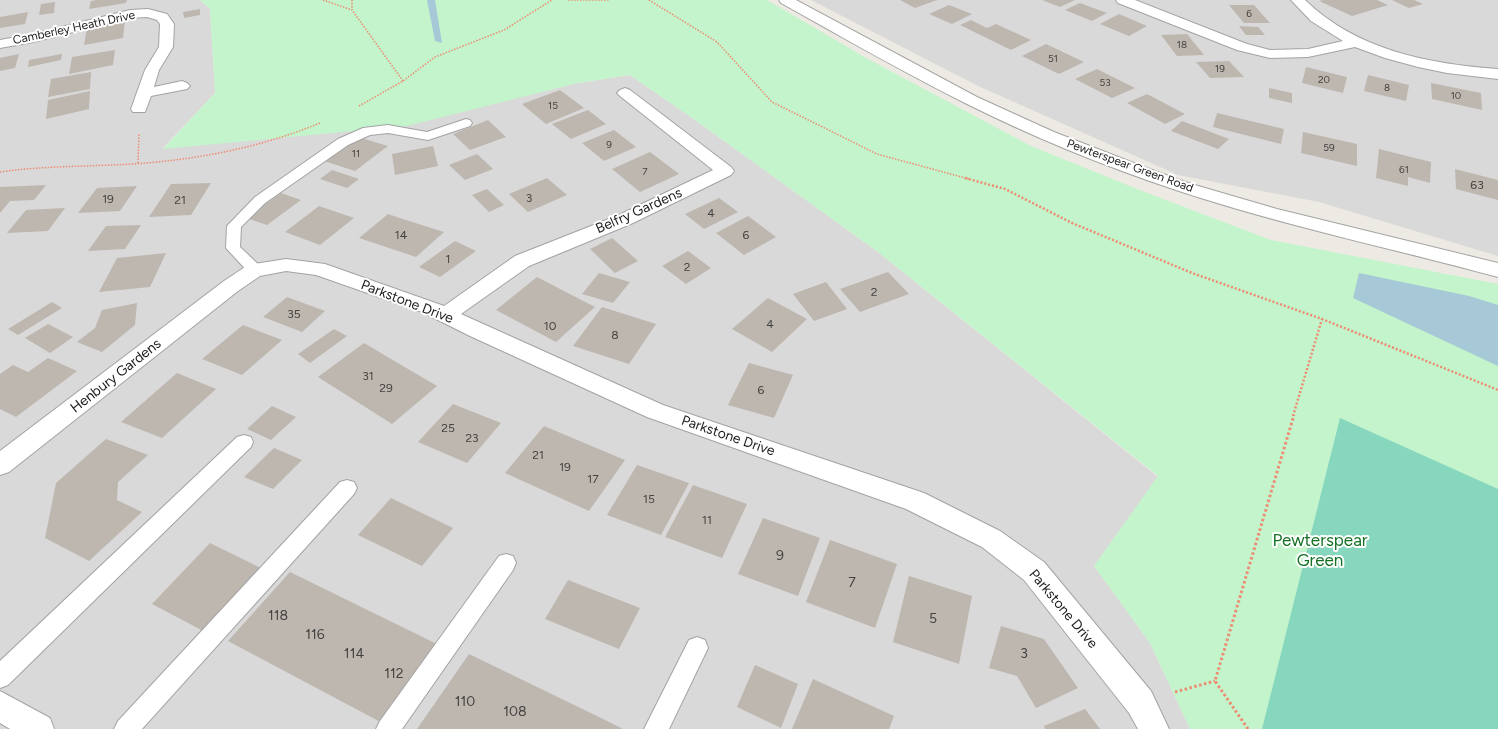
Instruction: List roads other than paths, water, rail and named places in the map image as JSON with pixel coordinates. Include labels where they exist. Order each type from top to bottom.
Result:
[{"type":"street","name":"Pewterspear Green Road","points":[[786,0],[959,94],[1035,130],[1139,171],[1200,192],[1280,215],[1498,270]]},
{"type":"street","points":[[1123,0],[1242,47],[1270,54],[1308,53],[1357,42]]},
{"type":"street","points":[[1298,0],[1316,19],[1357,42],[1390,54],[1428,64],[1465,71],[1498,74]]},
{"type":"street","points":[[139,109],[152,70],[166,47],[167,24],[151,6]]},
{"type":"street","name":"Camberley Heath Drive","points":[[0,44],[33,38],[151,6]]},
{"type":"street","points":[[144,93],[182,86]]},
{"type":"street","name":"Belfry Gardens","points":[[446,315],[522,261],[626,219],[725,171],[625,93]]},
{"type":"street","name":"Parkstone Drive","points":[[231,286],[255,270],[286,265],[318,269],[446,315],[477,331],[655,411],[914,501],[991,539],[1034,571],[1140,702],[1154,729]]},
{"type":"street","name":"Henbury Gardens","points":[[0,464],[231,286]]},
{"type":"street","points":[[0,706],[39,729]]},
{"type":"lane","points":[[255,270],[233,248],[234,226],[260,200],[343,142],[367,131],[388,129],[428,136],[466,123]]},
{"type":"lane","points":[[0,677],[244,442]]},
{"type":"lane","points":[[126,729],[347,488]]},
{"type":"lane","points":[[388,729],[506,563]]},
{"type":"lane","points":[[656,729],[697,648]]},
{"type":"water","points":[[1359,273],[1469,296],[1498,305],[1498,366],[1353,298]]},
{"type":"waterway","points":[[431,0],[439,41]]},
{"type":"park label","name":"Pewterspear Green","points":[[1320,551]]}]
